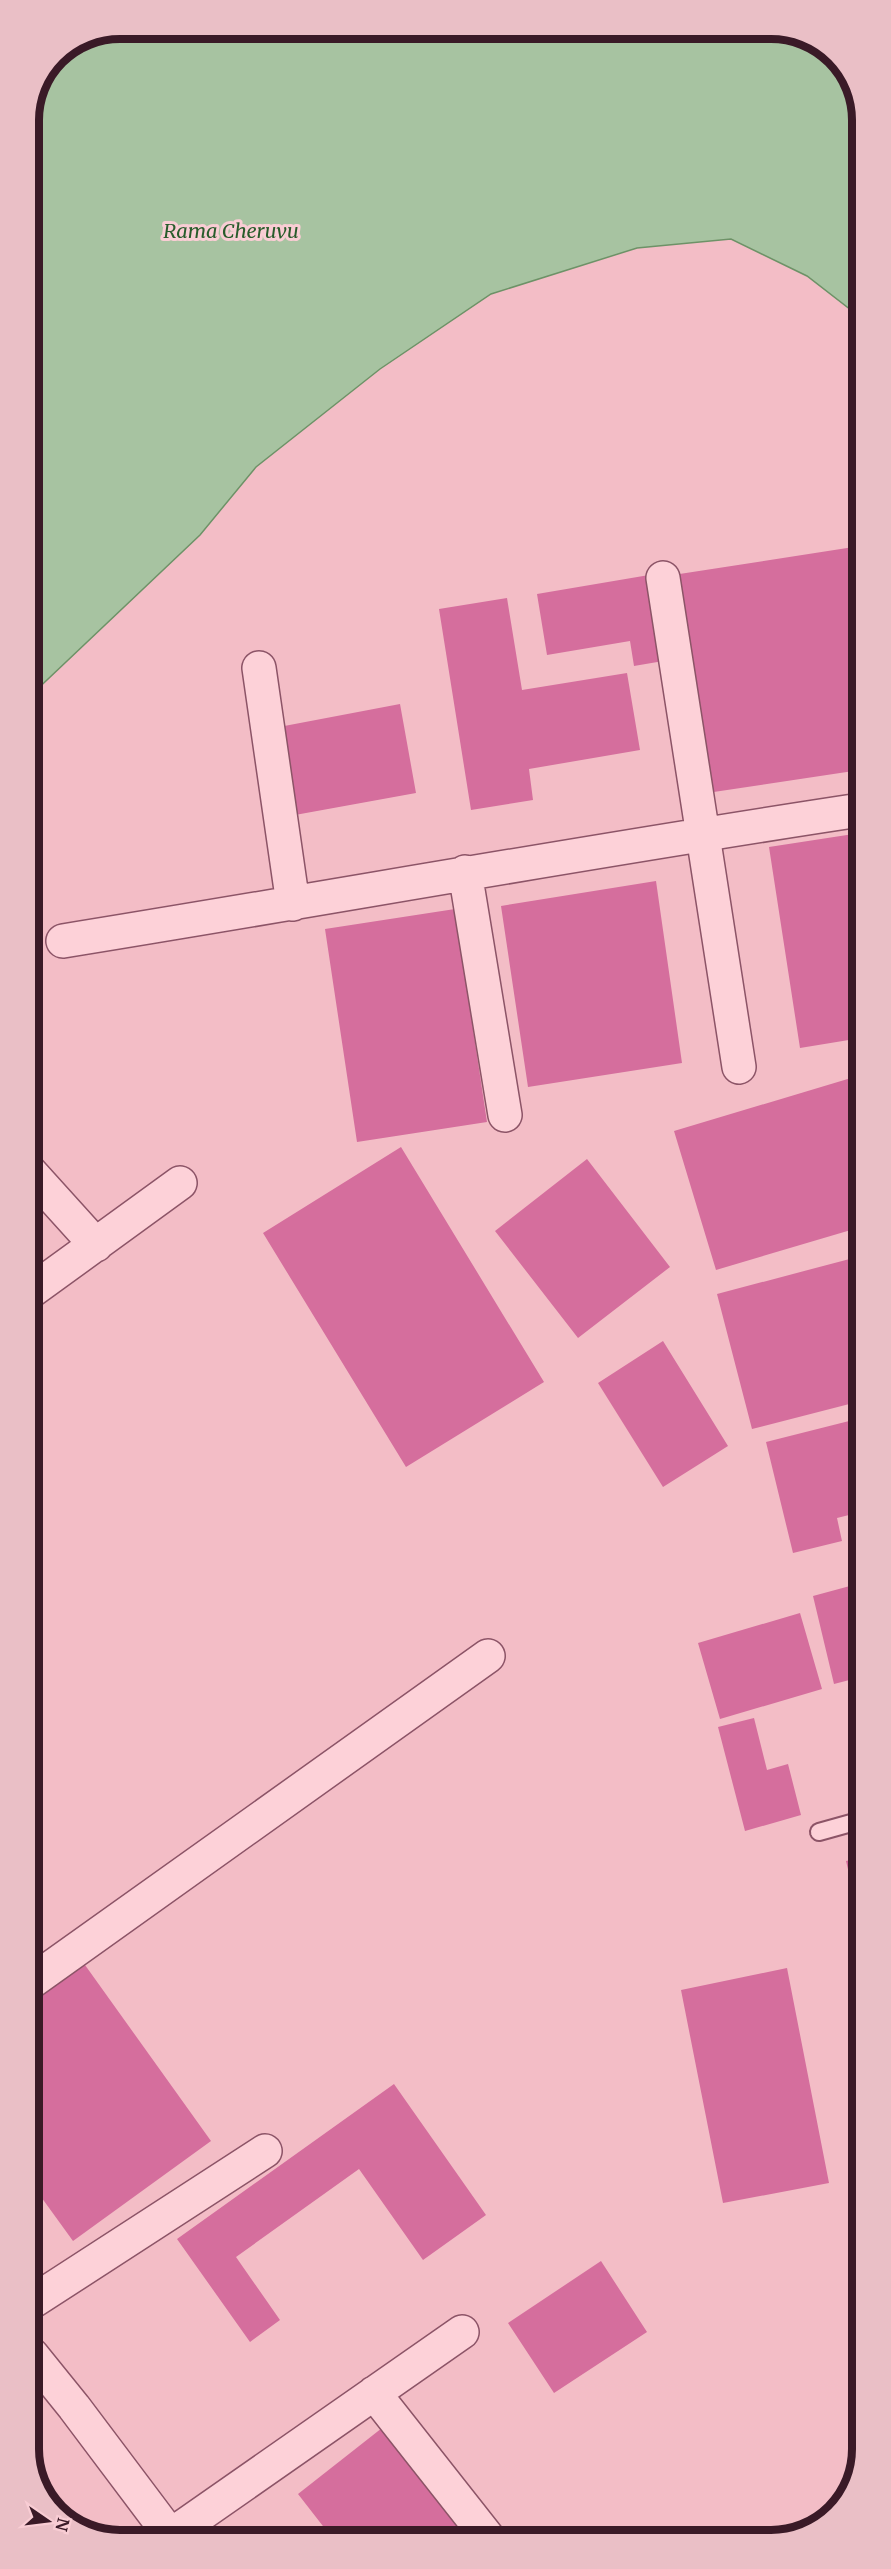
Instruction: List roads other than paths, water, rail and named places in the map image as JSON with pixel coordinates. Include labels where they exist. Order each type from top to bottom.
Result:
[{"type":"street","points":[[663,578],[739,1067]]},
{"type":"street","points":[[259,668],[293,904]]},
{"type":"street","points":[[63,941],[293,904],[465,872],[852,811]]},
{"type":"street","points":[[465,872],[505,1115]]},
{"type":"street","points":[[39,1182],[96,1245]]},
{"type":"street","points":[[39,1286],[180,1183]]},
{"type":"street","points":[[39,1976],[488,1656]]},
{"type":"street","points":[[39,2297],[265,2151]]},
{"type":"street","points":[[182,2530],[462,2332]]},
{"type":"street","points":[[39,2364],[74,2407],[163,2530]]},
{"type":"street","points":[[374,2393],[482,2530]]},
{"type":"lane","points":[[819,1832],[852,1823]]},
{"type":"water","name":"Rama Cheruvu","points":[[120,39],[776,39],[802,45],[816,53],[838,75],[849,99],[852,120],[852,311],[807,276],[731,239],[637,248],[491,294],[380,369],[256,467],[200,535],[39,688],[39,120],[45,89],[63,63],[75,53],[89,45]]}]
